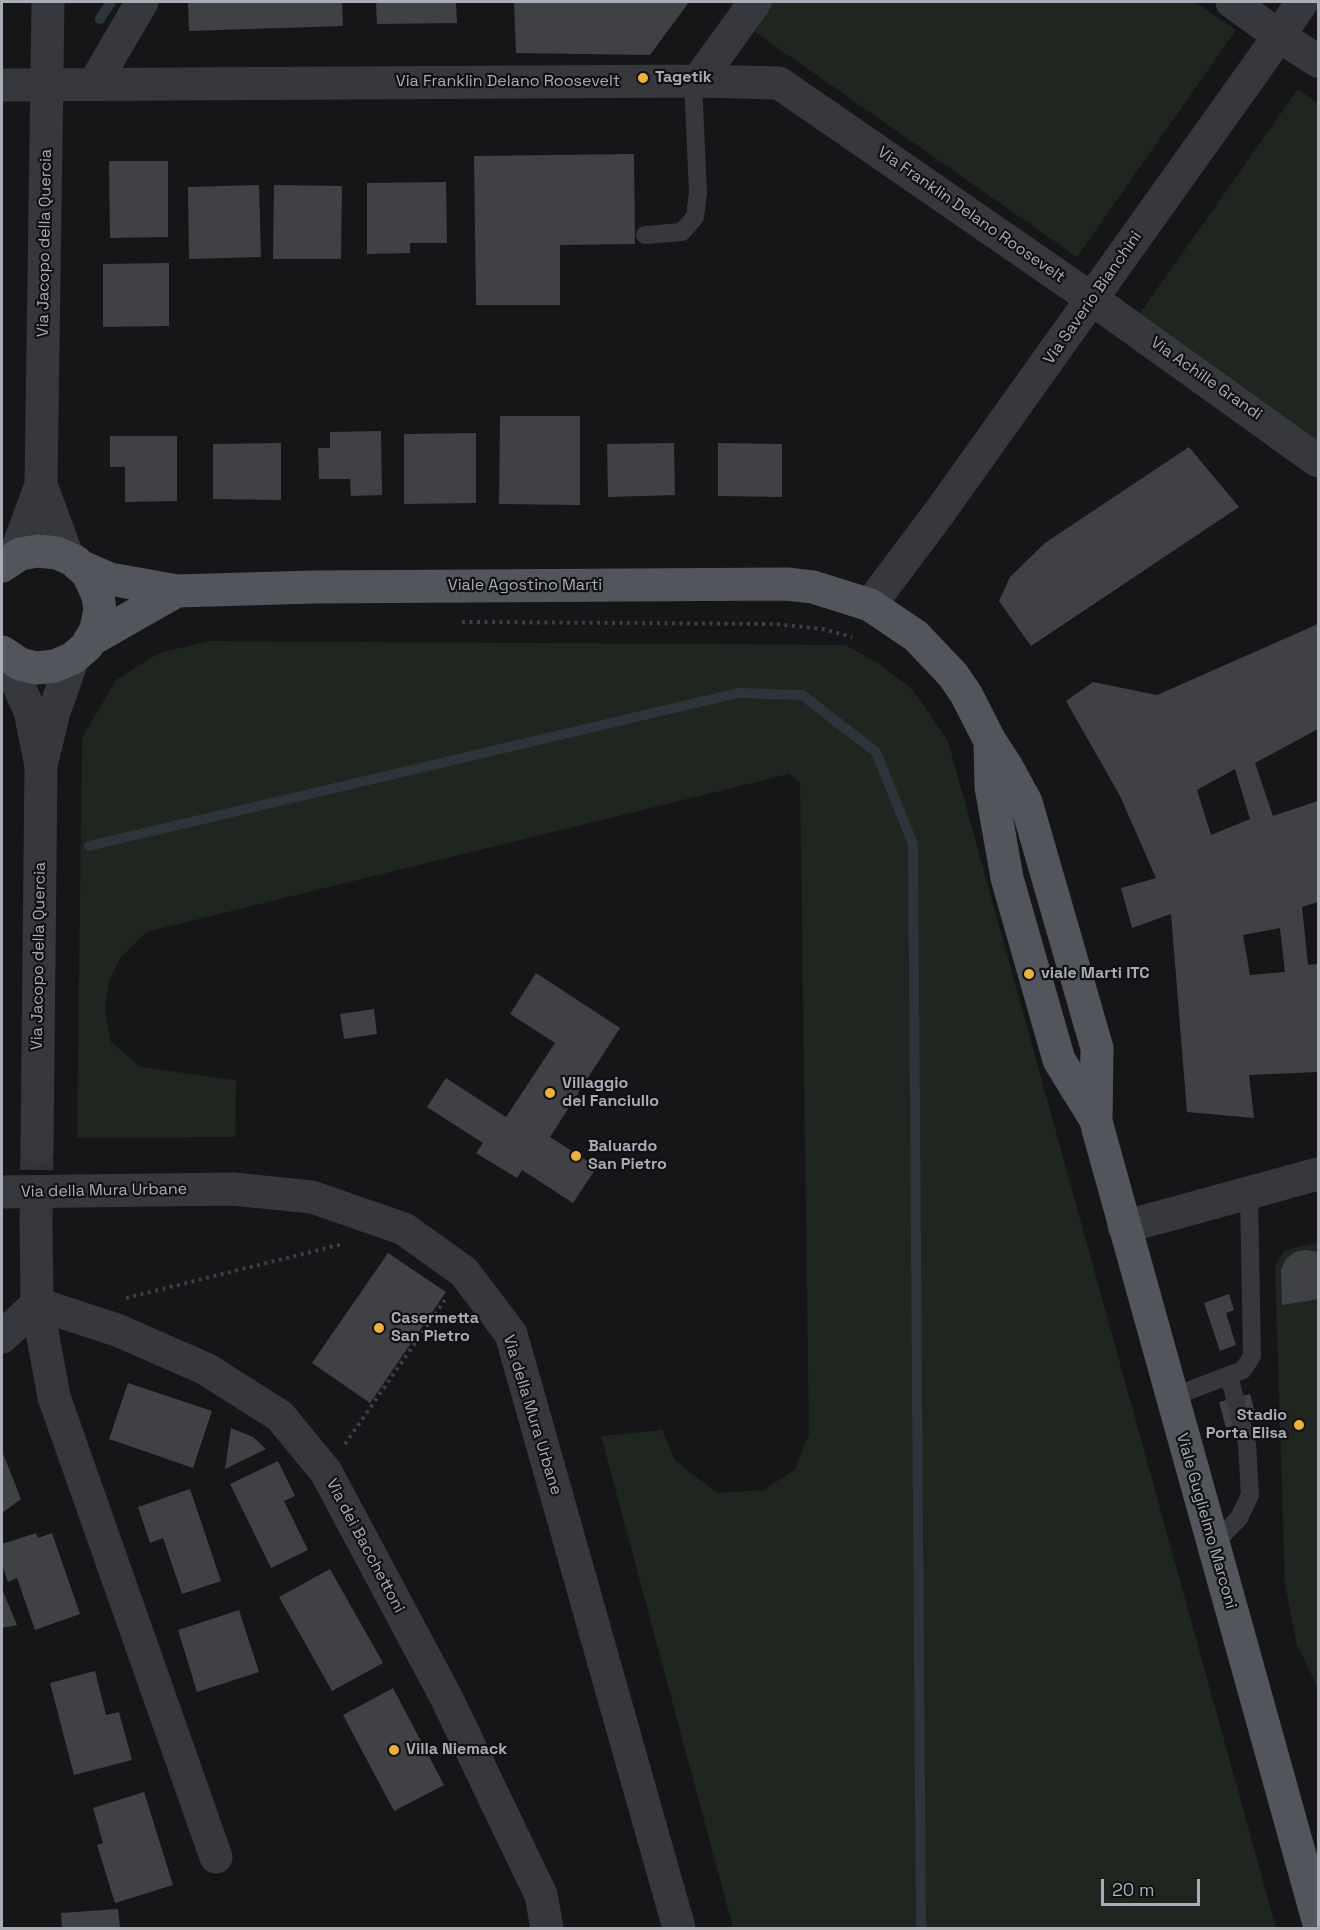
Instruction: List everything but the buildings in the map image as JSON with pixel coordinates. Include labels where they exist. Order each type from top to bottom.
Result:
[{"type":"main road","name":"Viale Agostino Marti","points":[[5,563],[20,554],[38,551],[57,553],[110,579],[177,591],[314,587],[788,584],[813,587],[870,605]]},
{"type":"main road","points":[[73,561],[88,574],[98,596],[100,610],[96,629],[81,650]]},
{"type":"main road","name":"Viale Agostino Marti","points":[[3,654],[20,664],[36,668],[55,666],[177,591]]},
{"type":"main road","name":"Viale Guglielmo Marconi","points":[[870,605],[916,636],[939,659],[966,694],[990,741],[1026,802],[1097,1048],[1096,1120],[1318,1920]]},
{"type":"street","name":"Via Jacopo della Quercia","points":[[48,2],[41,485],[73,561]]},
{"type":"street","points":[[94,84],[142,2]]},
{"type":"street","points":[[695,81],[755,2]]},
{"type":"street","points":[[1232,2],[1318,61]]},
{"type":"street","name":"Via Saverio Bianchini","points":[[870,605],[939,513],[1302,2]]},
{"type":"street","name":"Via Franklin Delano Roosevelt","points":[[2,85],[695,81],[779,83],[1092,299]]},
{"type":"street","name":"Via Achille Grandi","points":[[1092,299],[1318,461]]},
{"type":"street","name":"Via Jacopo della Quercia","points":[[5,563],[41,485]]},
{"type":"street","name":"Via Jacopo della Quercia","points":[[41,766],[54,712],[81,650]]},
{"type":"street","name":"Via Jacopo della Quercia","points":[[3,654],[30,711],[41,766],[37,1147]]},
{"type":"street","points":[[1124,1227],[1318,1174]]},
{"type":"street","name":"Via della Mura Urbane","points":[[2,1192],[232,1189],[312,1197],[404,1230],[464,1272],[511,1334],[679,1929]]},
{"type":"street","points":[[36,1221],[37,1304],[54,1397],[216,1857]]},
{"type":"street","points":[[2,1338],[37,1304]]},
{"type":"street","name":"Via dei Bacchettoni","points":[[37,1304],[117,1330],[206,1369],[280,1416],[326,1472],[452,1707],[541,1895],[547,1929]]},
{"type":"lane","points":[[645,235],[682,232],[695,217],[698,193],[695,81]]},
{"type":"lane","points":[[1172,1397],[1243,1370],[1251,1356],[1235,1198]]},
{"type":"lane","points":[[1213,1545],[1239,1518],[1250,1495],[1247,1444],[1229,1376]]},
{"type":"path","points":[[456,622],[776,624],[823,629],[859,639]]},
{"type":"path","points":[[117,1330],[126,1297],[346,1244]]},
{"type":"path","points":[[326,1472],[464,1272]]},
{"type":"shaded area","points":[[772,2],[1195,2],[1236,30],[1077,257],[752,30]]},
{"type":"shaded area","points":[[1298,89],[1318,104],[1318,442],[1138,316]]},
{"type":"shaded area","points":[[210,641],[845,645],[881,665],[913,690],[948,741],[1276,1928],[733,1928],[601,1436],[662,1430],[675,1460],[717,1493],[764,1490],[795,1469],[809,1434],[800,782],[789,774],[146,932],[121,957],[109,980],[105,1010],[111,1042],[140,1067],[236,1080],[235,1137],[77,1138],[82,738],[116,680],[159,653]]},
{"type":"shaded area","name":"Stadio Porta Elisa","points":[[1318,1244],[1318,1688],[1297,1645],[1285,1584],[1275,1266],[1285,1250]]},
{"type":"waterway","points":[[100,19],[111,2]]},
{"type":"waterway","points":[[89,846],[738,693],[802,695],[876,752],[913,844],[921,1928]]},
{"type":"tunnel","points":[[36,1219],[37,1147]]},
{"type":"place","name":"Tagetik","points":[[643,78]]},
{"type":"place","name":"viale Marti ITC","points":[[1029,974]]},
{"type":"place","name":"Villaggio del Fanciullo","points":[[550,1093]]},
{"type":"place","name":"Baluardo San Pietro","points":[[576,1156]]},
{"type":"place","name":"Casermetta San Pietro","points":[[379,1328]]},
{"type":"place","name":"Stadio Porta Elisa","points":[[1299,1425]]},
{"type":"place","name":"Villa Niemack","points":[[394,1750]]}]
